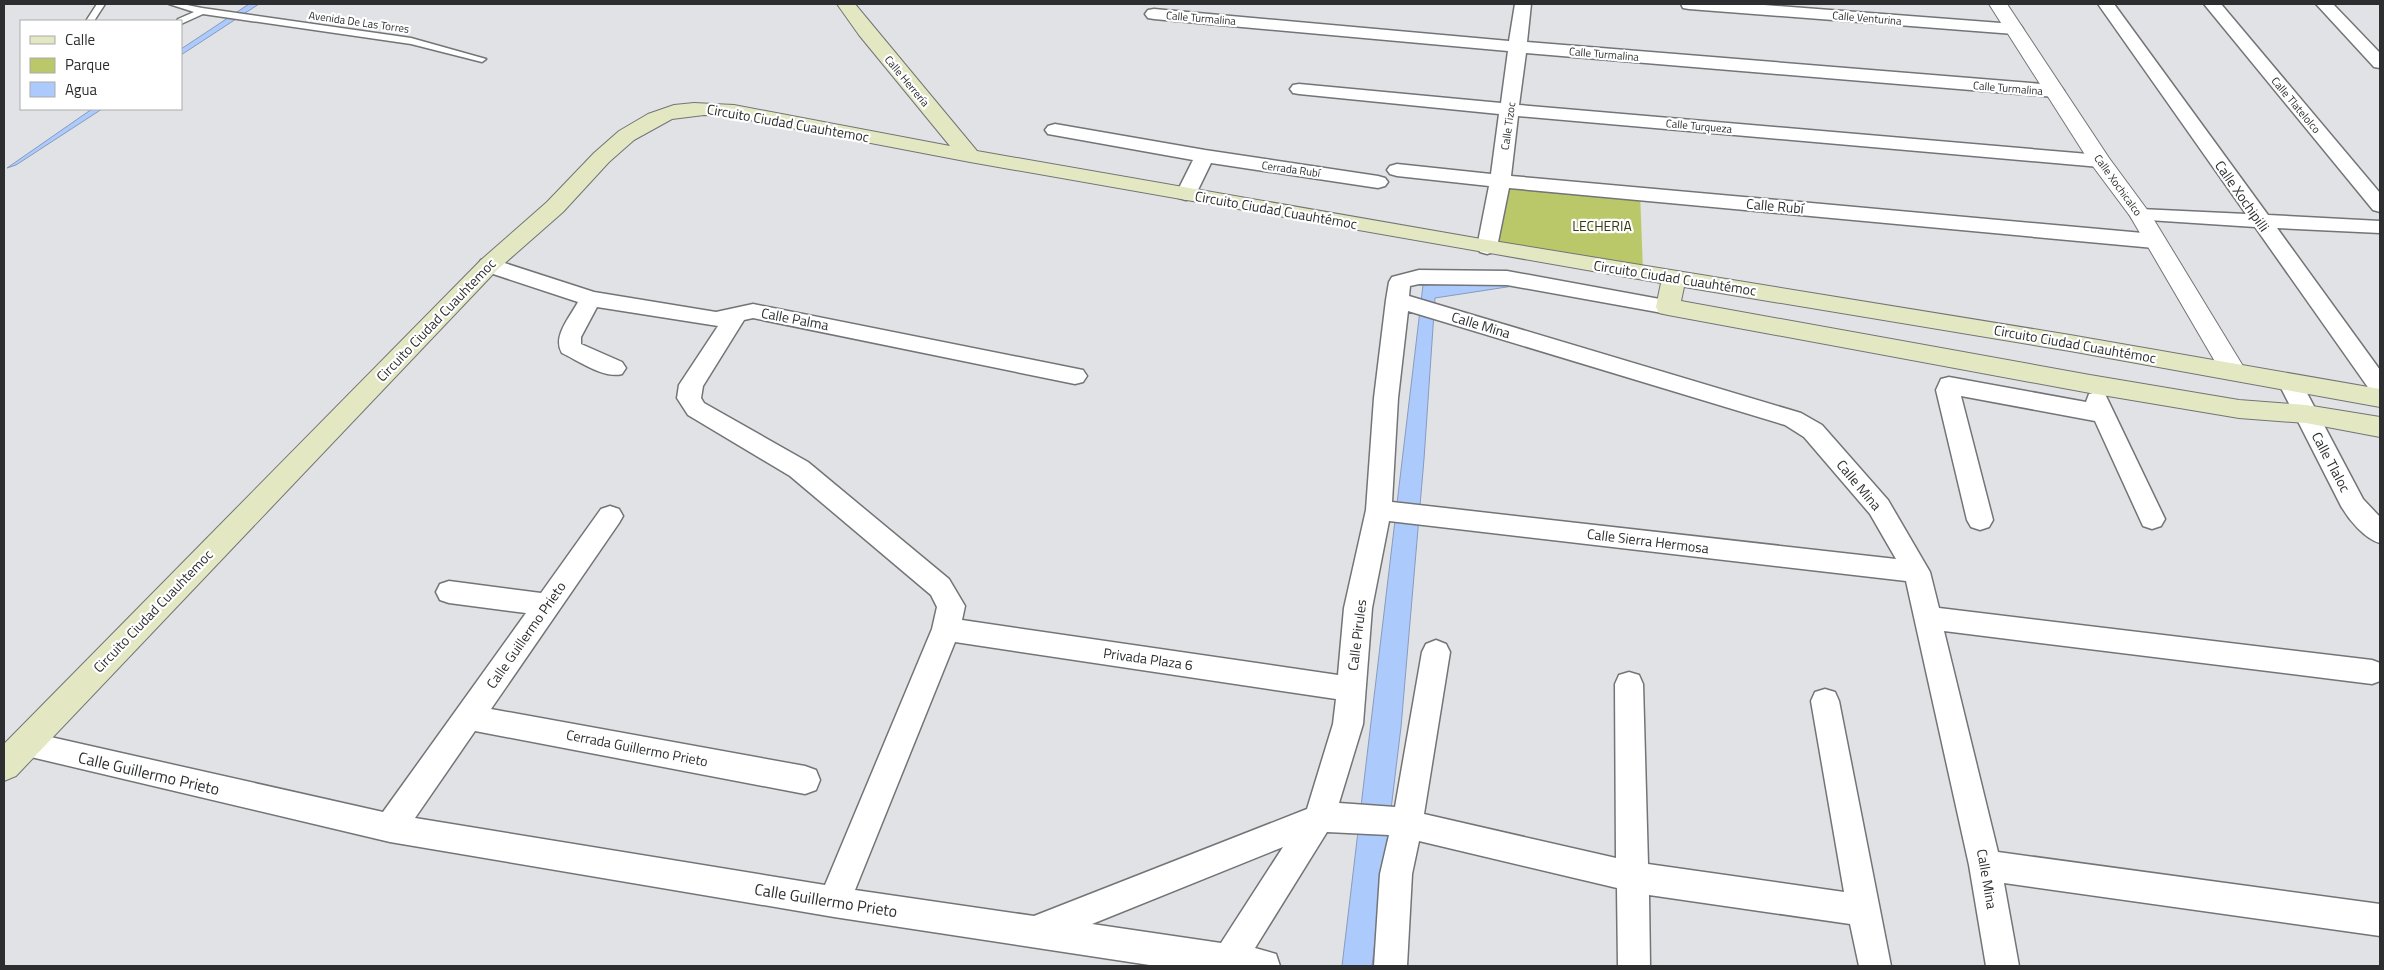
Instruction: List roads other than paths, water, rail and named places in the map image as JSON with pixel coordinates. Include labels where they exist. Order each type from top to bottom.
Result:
[{"type":"main road","name":"Calle Herrería","points":[[846,4],[866,31],[970,156]]},
{"type":"main road","name":"Circuito Ciudad Cuauhtemoc","points":[[14,755],[489,265],[553,209],[625,136],[656,118],[675,111],[698,108],[734,111],[970,156]]},
{"type":"main road","name":"Circuito Ciudad Cuauhtémoc","points":[[970,156],[1487,247],[2233,371],[2291,384],[2380,398]]},
{"type":"main road","points":[[1674,278],[1668,307],[2090,384],[2239,409],[2306,414],[2380,426]]},
{"type":"street","name":"Calle Tizoc","points":[[1487,247],[1511,110],[1523,4]]},
{"type":"street","name":"Calle Venturina","points":[[1689,4],[2014,29]]},
{"type":"street","name":"Calle Xochicalco","points":[[1998,4],[2100,161],[2140,214],[2154,241],[2233,371]]},
{"type":"street","name":"Calle Xochipilli","points":[[2106,4],[2260,222],[2380,387]]},
{"type":"street","name":"Calle Tlatelolco","points":[[2212,4],[2380,206]]},
{"type":"street","points":[[2324,4],[2380,63]]},
{"type":"street","name":"Calle Turmalina","points":[[1154,14],[1519,47],[2055,91]]},
{"type":"street","name":"Calle Turqueza","points":[[1299,89],[1511,110],[2100,161]]},
{"type":"street","name":"Cerrada Rubí","points":[[1056,130],[1205,156],[1378,182]]},
{"type":"street","points":[[1186,194],[1205,156]]},
{"type":"street","name":"Calle Rubí","points":[[1396,170],[2154,241]]},
{"type":"street","points":[[2140,214],[2380,227]]},
{"type":"street","name":"Calle Palma","points":[[489,265],[591,299],[716,319],[753,311],[1075,376]]},
{"type":"street","points":[[1413,300],[1419,277],[1506,278],[1668,307]]},
{"type":"street","points":[[591,299],[570,337],[570,348],[614,368]]},
{"type":"street","name":"Calle Pirules","points":[[1229,960],[1332,817],[1348,724],[1358,608],[1386,511],[1386,398],[1413,300]]},
{"type":"street","name":"Calle Mina","points":[[1413,300],[1793,419],[1813,431],[1879,507],[1917,572],[1985,865],[2002,966]]},
{"type":"street","points":[[736,316],[691,385],[689,398],[696,409],[799,469],[940,587],[951,606],[946,629],[834,902]]},
{"type":"street","points":[[2090,384],[2152,519]]},
{"type":"street","name":"Calle Tlaloc","points":[[2291,384],[2354,506],[2380,533]]},
{"type":"street","points":[[1980,520],[1948,390],[1949,385],[2103,414]]},
{"type":"street","points":[[2354,506],[2380,509]]},
{"type":"street","name":"Calle Sierra Hermosa","points":[[1386,511],[1917,572]]},
{"type":"street","name":"Calle Guillermo Prieto","points":[[390,828],[610,516]]},
{"type":"street","points":[[449,592],[547,605]]},
{"type":"street","points":[[1929,618],[2372,672]]},
{"type":"street","name":"Privada Plaza 6","points":[[946,629],[1351,689]]},
{"type":"street","points":[[1390,966],[1401,823],[1436,652]]},
{"type":"street","points":[[1629,684],[1634,966]]},
{"type":"street","points":[[1826,701],[1863,910],[1875,966]]},
{"type":"street","name":"Cerrada Guillermo Prieto","points":[[468,717],[805,780]]},
{"type":"street","name":"Calle Guillermo Prieto","points":[[14,755],[390,828],[834,902],[1264,966]]},
{"type":"street","points":[[1035,932],[1332,817],[1401,823],[1632,877],[1863,910]]},
{"type":"street","points":[[1985,865],[2380,920]]},
{"type":"lane","points":[[91,20],[101,4]]},
{"type":"lane","name":"Avenida De Las Torres","points":[[173,4],[202,11],[411,41],[482,59]]},
{"type":"lane","points":[[182,21],[202,11]]},
{"type":"water","points":[[249,4],[259,4],[182,54],[182,48]]},
{"type":"water","points":[[91,110],[100,110],[16,165],[7,168]]},
{"type":"water","points":[[1507,279],[1520,285],[1435,298],[1424,459],[1401,727],[1372,966],[1342,966],[1423,285]]},
{"type":"park label","name":"LECHERIA","points":[[1602,226]]}]
